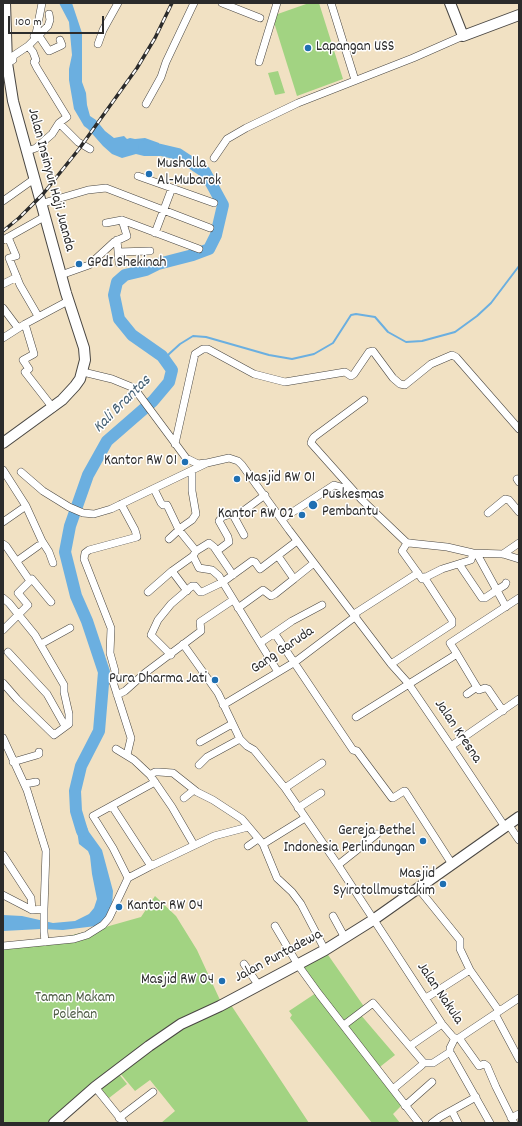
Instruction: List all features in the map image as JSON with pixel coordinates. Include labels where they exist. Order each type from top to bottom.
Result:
[{"type":"street","name":"Jalan Insinyur Haji Juanda","points":[[3,443],[53,408],[75,386],[82,372],[85,360],[84,348],[68,301],[40,204],[13,101],[8,63],[4,3]]},
{"type":"street","points":[[27,151],[36,148],[52,134],[59,123],[67,117],[37,68],[34,62],[36,60],[30,44],[32,38],[36,34],[42,3]]},
{"type":"street","points":[[98,44],[103,30],[118,3]]},
{"type":"street","points":[[146,104],[161,77],[166,62],[194,3]]},
{"type":"street","points":[[222,3],[235,5],[260,18]]},
{"type":"street","points":[[259,62],[277,3]]},
{"type":"street","points":[[331,3],[355,80]]},
{"type":"street","points":[[450,3],[462,36]]},
{"type":"street","points":[[8,63],[13,60],[13,56],[39,36],[50,23],[49,14]]},
{"type":"street","points":[[214,158],[224,142],[232,136],[298,103],[413,58],[462,36],[519,15]]},
{"type":"street","points":[[39,36],[49,50],[62,46],[60,40]]},
{"type":"street","points":[[59,123],[78,142],[90,149]]},
{"type":"street","points":[[138,176],[214,203]]},
{"type":"street","points":[[3,201],[34,179]]},
{"type":"street","points":[[40,204],[88,190],[106,188],[210,228]]},
{"type":"street","points":[[155,233],[172,188]]},
{"type":"street","points":[[38,316],[6,260],[16,256],[6,239],[44,217]]},
{"type":"street","points":[[61,275],[89,265],[114,242],[127,236],[122,220]]},
{"type":"street","points":[[106,223],[122,220],[199,249]]},
{"type":"street","points":[[117,240],[119,263]]},
{"type":"street","points":[[118,252],[150,251]]},
{"type":"street","points":[[3,284],[17,277]]},
{"type":"street","points":[[3,338],[38,316],[68,301]]},
{"type":"street","points":[[3,308],[18,328]]},
{"type":"street","points":[[25,324],[34,354],[23,360],[29,369],[25,372],[53,408]]},
{"type":"street","points":[[175,444],[196,354],[204,349],[208,349],[254,374],[285,382],[345,372],[351,376],[369,352],[372,351],[393,378],[400,384],[405,385],[431,364],[452,355],[456,357],[519,429]]},
{"type":"street","points":[[82,372],[112,379],[134,389],[186,458],[191,462],[198,464],[207,463]]},
{"type":"street","points":[[364,400],[314,437],[311,443],[361,499],[407,542],[447,547],[475,553],[503,554],[519,559]]},
{"type":"street","name":"Jalan Kresna","points":[[207,463],[235,459],[242,465],[297,541],[391,664],[408,683],[506,826],[519,840]]},
{"type":"street","points":[[21,472],[43,490],[69,507],[83,513],[98,514],[207,463]]},
{"type":"street","points":[[3,470],[26,506],[53,563]]},
{"type":"street","points":[[169,539],[192,520],[196,514],[192,491],[192,471]]},
{"type":"street","points":[[282,519],[334,485],[341,486],[361,499]]},
{"type":"street","points":[[154,489],[161,503],[170,508],[179,530],[195,553],[199,568],[212,570],[223,582],[278,672]]},
{"type":"street","points":[[235,517],[265,495]]},
{"type":"street","points":[[488,513],[505,499],[509,500],[519,512]]},
{"type":"street","points":[[121,504],[135,530],[137,537],[89,550],[85,553],[84,559],[111,628],[110,653],[115,671],[114,682],[131,738],[127,755]]},
{"type":"street","points":[[3,522],[26,506]]},
{"type":"street","points":[[217,551],[229,542],[219,519],[230,512],[235,517],[235,521],[244,535]]},
{"type":"street","points":[[171,655],[152,636],[151,633],[165,610],[171,604],[192,586],[195,586],[202,592],[223,582],[252,561],[255,562],[260,569],[297,541]]},
{"type":"street","points":[[391,664],[452,624],[452,620],[421,575],[402,551],[407,542]]},
{"type":"street","points":[[503,554],[519,543]]},
{"type":"street","points":[[3,544],[6,546],[30,581],[32,580],[51,602]]},
{"type":"street","points":[[148,592],[172,571],[209,544],[214,547],[234,575]]},
{"type":"street","points":[[16,561],[38,546]]},
{"type":"street","points":[[475,553],[471,560],[459,564],[482,598],[485,598],[506,583]]},
{"type":"street","points":[[475,553],[506,607]]},
{"type":"street","points":[[278,556],[294,578]]},
{"type":"street","points":[[238,608],[263,590],[271,596],[275,594],[314,563]]},
{"type":"street","name":"Gang Garuda","points":[[223,705],[295,662],[355,615],[421,575],[459,564]]},
{"type":"street","points":[[172,571],[187,590]]},
{"type":"street","points":[[3,630],[28,605],[18,593],[30,581]]},
{"type":"street","points":[[3,598],[18,614],[41,644],[64,685],[69,714],[68,724],[54,735],[17,699],[3,683]]},
{"type":"street","points":[[450,643],[519,598]]},
{"type":"street","points":[[117,695],[125,691],[145,673],[201,632],[199,625],[201,621],[233,600]]},
{"type":"street","points":[[260,643],[292,621],[322,605]]},
{"type":"street","points":[[41,644],[70,628]]},
{"type":"street","points":[[443,631],[479,690],[485,688],[488,689],[503,710]]},
{"type":"street","points":[[275,634],[353,750],[357,751],[392,798],[405,791],[452,864]]},
{"type":"street","points":[[184,644],[218,694],[240,739],[207,757],[199,765]]},
{"type":"street","points":[[8,652],[47,694],[65,726]]},
{"type":"street","points":[[356,717],[408,683],[457,654]]},
{"type":"street","points":[[468,694],[477,687]]},
{"type":"street","points":[[452,746],[519,699]]},
{"type":"street","points":[[200,742],[232,724]]},
{"type":"street","points":[[3,738],[13,762],[25,784],[45,843],[47,855],[44,909],[45,942]]},
{"type":"street","name":"Jalan Nakula","points":[[240,739],[256,753],[285,788],[442,1024],[453,1037],[457,1038],[519,998]]},
{"type":"street","points":[[116,749],[142,766],[150,775],[172,807],[194,845]]},
{"type":"street","points":[[13,762],[37,755],[39,752]]},
{"type":"street","points":[[285,788],[322,762]]},
{"type":"street","points":[[150,775],[155,772],[173,773],[194,790],[238,815],[260,842],[277,878],[292,892],[301,904],[325,950]]},
{"type":"street","points":[[25,784],[36,782]]},
{"type":"street","points":[[128,878],[113,848],[93,816],[155,782]]},
{"type":"street","points":[[184,798],[194,790]]},
{"type":"street","points":[[298,808],[321,793]]},
{"type":"street","points":[[112,806],[150,866]]},
{"type":"street","points":[[248,846],[260,842],[305,818]]},
{"type":"street","name":"Jalan Puntadewa","points":[[54,1123],[95,1087],[181,1024],[258,986],[345,938],[519,818]]},
{"type":"street","points":[[3,946],[74,939],[87,935],[103,925],[109,918],[128,878],[214,836],[248,827]]},
{"type":"street","points":[[338,866],[377,834]]},
{"type":"street","points":[[3,855],[31,898],[32,910]]},
{"type":"street","points":[[418,888],[460,940],[460,949],[470,970],[497,1012],[519,1059]]},
{"type":"street","points":[[3,895],[32,910],[44,909]]},
{"type":"street","points":[[333,916],[345,938]]},
{"type":"street","points":[[275,926],[298,965],[419,1123]]},
{"type":"street","points":[[244,964],[258,986]]},
{"type":"street","points":[[426,998],[470,970]]},
{"type":"street","points":[[344,1025],[373,1003],[423,1063]]},
{"type":"street","points":[[410,1046],[442,1024]]},
{"type":"street","points":[[490,1123],[450,1052],[450,1048],[457,1038],[476,1064],[479,1066],[484,1064],[487,1066],[512,1120],[519,1114]]},
{"type":"street","points":[[392,1089],[423,1063],[433,1063],[450,1052]]},
{"type":"street","points":[[405,1106],[432,1082]]},
{"type":"street","points":[[95,1087],[121,1120],[153,1092]]},
{"type":"street","points":[[432,1123],[476,1097]]},
{"type":"street","points":[[452,1110],[458,1123]]},
{"type":"green space","name":"Lapangan USS","points":[[309,3],[319,3],[343,79],[297,96],[272,16]]},
{"type":"green space","points":[[278,71],[285,93],[275,95],[268,73]]},
{"type":"green space","name":"Taman Makam Polehan","points":[[155,896],[176,916],[197,950],[220,1000],[180,1020],[77,1097],[47,1123],[4,1123],[3,945],[34,944],[141,917]]},
{"type":"green space","points":[[326,952],[365,1008],[360,1014],[395,1055],[376,1070],[402,1105],[393,1114],[400,1123],[372,1123],[290,1018],[292,1015],[289,1011],[319,991],[301,966]]},
{"type":"green space","name":"Taman Makam Polehan","points":[[231,1005],[309,1123],[161,1123],[175,1111],[150,1080],[135,1091],[119,1072],[186,1026]]},
{"type":"green space","points":[[118,1073],[127,1084],[109,1098],[100,1088]]},
{"type":"water","points":[[59,3],[72,3],[82,33],[82,82],[86,93],[90,116],[114,138],[124,136],[127,139],[145,138],[159,143],[160,156],[144,156],[136,154],[122,158],[112,154],[84,126],[74,109],[69,80],[69,69],[72,55],[69,22]]},
{"type":"water","points":[[81,814],[89,832],[102,850],[113,891],[112,907],[108,917],[96,926],[63,930],[41,929],[3,931],[3,915],[22,916],[53,923],[75,921],[89,914],[94,908],[97,899],[90,856],[88,851],[79,844],[75,817]]},
{"type":"waterway","name":"Kali Brantas","points":[[82,831],[76,811],[75,791],[81,766],[99,731],[104,672],[87,621],[76,596],[65,552],[70,526],[88,475],[107,441],[153,401],[169,382],[172,370],[162,356],[132,335],[119,319],[114,295],[117,282],[125,275],[146,270],[158,264],[193,255],[209,249],[216,235],[223,205],[205,172],[178,154],[144,146]]},
{"type":"waterway","points":[[165,361],[169,354],[180,344],[193,336],[206,337],[269,355],[292,359],[314,354],[333,343],[351,315],[356,314],[375,317],[388,332],[406,342],[422,341],[455,332],[477,316],[491,303],[519,266]]},
{"type":"railway","points":[[3,231],[19,218],[43,194],[79,149],[137,68],[155,38],[172,3]]},
{"type":"place","name":"Lapangan USS","points":[[308,48]]},
{"type":"place","name":"Musholla Al-Mubarok","points":[[149,174]]},
{"type":"place","name":"GPdI Shekinah","points":[[79,264]]},
{"type":"place","name":"Kantor RW 01","points":[[185,462]]},
{"type":"place","name":"Masjid RW 01","points":[[237,479]]},
{"type":"place","name":"Puskesmas Pembantu","points":[[313,505]]},
{"type":"place","name":"Kantor RW 02","points":[[302,515]]},
{"type":"place","name":"Pura Dharma Jati","points":[[215,680]]},
{"type":"place","name":"Gereja Bethel Indonesia Perlindungan","points":[[423,841]]},
{"type":"place","name":"Masjid Syirotollmustakim","points":[[443,884]]},
{"type":"place","name":"Kantor RW 04","points":[[119,907]]},
{"type":"place","name":"Masjid RW 04","points":[[222,981]]}]
